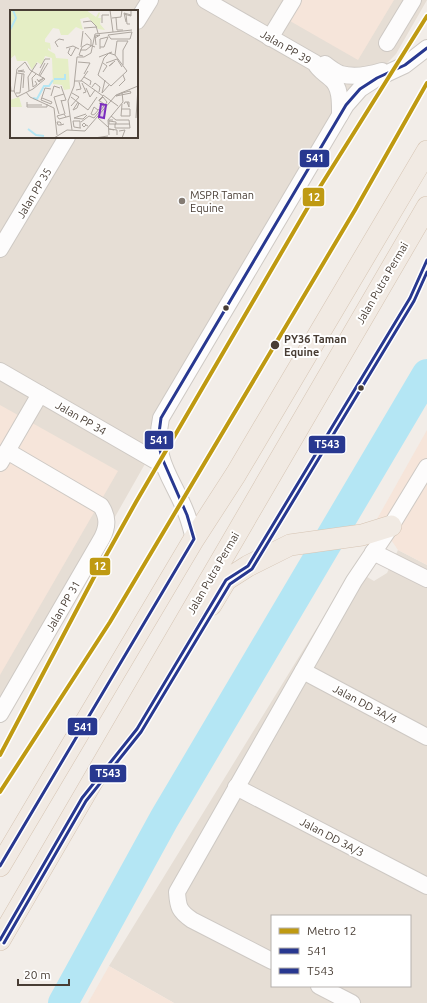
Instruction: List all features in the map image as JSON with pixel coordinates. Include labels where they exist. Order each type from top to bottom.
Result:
[{"type":"main road","points":[[0,866],[194,539],[236,474],[427,151]]},
{"type":"main road","name":"Jalan Putra Permai","points":[[0,940],[427,207]]},
{"type":"main road","points":[[82,798],[137,729],[226,580],[248,566],[290,545],[368,543],[391,526]]},
{"type":"street","points":[[138,19],[150,0]]},
{"type":"street","name":"Jalan PP 39","points":[[205,0],[315,64],[319,70],[333,80],[336,85],[339,97],[340,115]]},
{"type":"street","points":[[270,38],[293,0]]},
{"type":"street","points":[[387,42],[413,0]]},
{"type":"street","points":[[194,539],[187,515],[163,465],[159,448],[161,418],[346,105],[360,89],[378,78],[405,65],[427,48]]},
{"type":"street","points":[[315,64],[323,63],[340,74],[349,75],[375,73],[405,65]]},
{"type":"street","name":"Jalan PP 35","points":[[0,249],[66,138]]},
{"type":"street","name":"Jalan PP 34","points":[[0,371],[163,465]]},
{"type":"street","points":[[4,457],[40,394]]},
{"type":"street","name":"Jalan PP 31","points":[[0,714],[102,538],[107,526],[106,513],[101,506],[4,457]]},
{"type":"street","points":[[391,526],[427,467]]},
{"type":"street","points":[[271,961],[183,914],[178,904],[177,892],[354,581],[368,543],[427,580]]},
{"type":"street","name":"Jalan DD 3A/4","points":[[303,671],[427,737]]},
{"type":"street","name":"Jalan DD 3A/3","points":[[236,787],[427,886]]},
{"type":"street","points":[[321,987],[352,1003]]},
{"type":"shaded area","points":[[0,0],[427,0],[396,54],[351,100],[0,720]]},
{"type":"shaded area","points":[[302,0],[394,0],[358,60],[290,21]]},
{"type":"shaded area","points":[[0,405],[118,471],[0,675]]},
{"type":"shaded area","points":[[427,430],[427,565],[398,550],[377,519]]},
{"type":"shaded area","points":[[398,550],[427,565],[427,1003],[174,1003],[109,966],[353,569],[374,581],[387,573]]},
{"type":"shaded area","points":[[109,966],[174,1003],[88,1003]]},
{"type":"waterway","points":[[63,1003],[164,819],[427,374]]},
{"type":"metro line","name":"12","points":[[0,755],[93,579],[136,502],[318,190],[427,16]]},
{"type":"metro line","name":"12","points":[[0,792],[110,622],[355,210],[427,83]]},
{"type":"transit line","name":"541","points":[[0,866],[194,539],[187,515],[162,458],[159,446],[161,418],[346,105],[360,89],[377,78],[405,65],[427,48]]},
{"type":"transit line","name":"541","points":[[0,940],[82,798],[137,729],[226,580],[248,566],[410,298],[427,260]]},
{"type":"transit line","name":"T543","points":[[4,943],[86,801],[141,732],[230,584],[252,569],[414,301],[427,272]]},
{"type":"place","name":"MSPR Taman Equine","points":[[182,201]]},
{"type":"place","name":"PY36 Taman Equine","points":[[275,345]]}]
